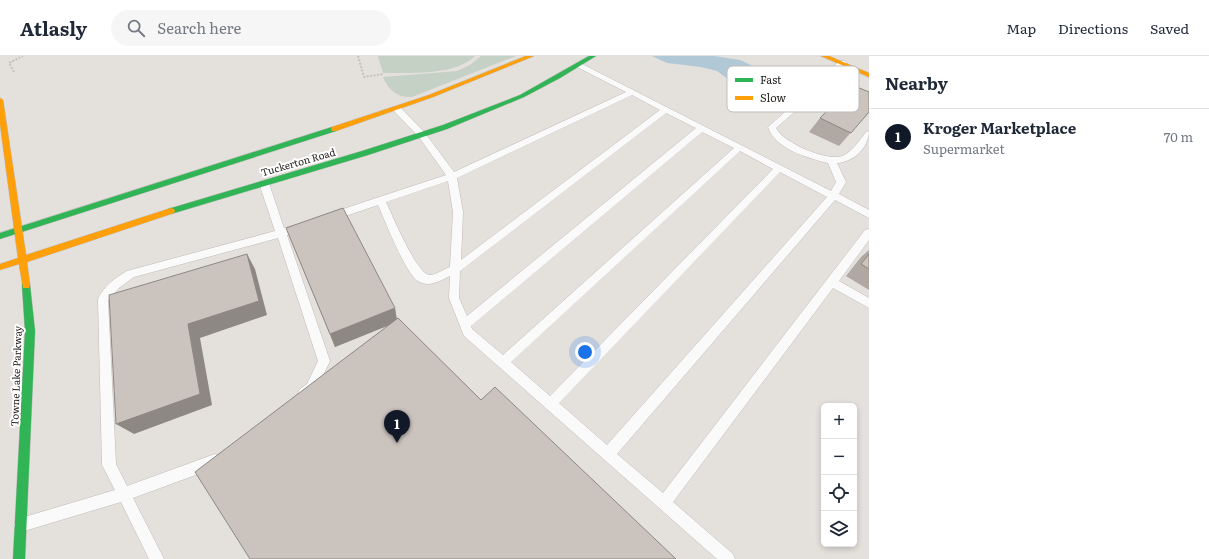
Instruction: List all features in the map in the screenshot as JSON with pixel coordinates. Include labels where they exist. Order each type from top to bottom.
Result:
[{"type":"main road","name":"Tuckerton Road","points":[[0,236],[397,109],[451,89],[531,56]]},
{"type":"main road","name":"Tuckerton Road","points":[[0,266],[151,216],[356,156],[422,135],[490,109],[542,86],[593,56]]},
{"type":"main road","points":[[824,56],[849,66]]},
{"type":"main road","points":[[859,71],[869,75]]},
{"type":"main road","name":"Towne Lake Parkway","points":[[0,100],[4,118],[23,258],[30,331],[19,559]]},
{"type":"lane","points":[[839,66],[842,63]]},
{"type":"lane","points":[[580,64],[869,214]]},
{"type":"lane","points":[[322,221],[452,176],[632,92]]},
{"type":"lane","points":[[859,99],[869,103]]},
{"type":"lane","points":[[397,109],[422,135],[452,176],[458,212],[454,298],[468,332],[728,559]]},
{"type":"lane","points":[[381,200],[412,267],[421,278],[431,280],[456,269],[666,109]]},
{"type":"lane","points":[[789,112],[772,127],[775,135],[783,141],[814,155],[832,161],[843,160],[853,154],[869,134]]},
{"type":"lane","points":[[466,325],[701,128]]},
{"type":"lane","points":[[503,362],[740,148]]},
{"type":"lane","points":[[608,454],[833,196],[842,182],[832,161]]},
{"type":"lane","points":[[550,404],[780,168]]},
{"type":"lane","points":[[264,183],[324,362],[311,388],[292,402]]},
{"type":"lane","points":[[157,559],[109,465],[103,300],[107,292],[117,282],[131,274],[280,232],[307,226]]},
{"type":"lane","points":[[664,503],[869,233]]},
{"type":"lane","points":[[832,282],[869,303]]},
{"type":"lane","points":[[21,525],[124,494],[213,462],[226,453]]},
{"type":"path","points":[[14,72],[9,62],[23,56]]},
{"type":"path","points":[[358,56],[364,77],[383,74]]},
{"type":"shaded area","points":[[378,56],[475,56],[467,62],[448,69],[425,72],[383,73]]},
{"type":"shaded area","points":[[481,56],[516,56],[412,97],[398,95],[388,86],[383,77],[457,71],[470,65]]},
{"type":"water","points":[[652,56],[714,56],[740,60],[753,66],[727,66],[727,78],[717,71],[701,67],[667,63]]},
{"type":"building","points":[[859,88],[869,92],[869,112],[851,133],[820,118],[826,112],[859,112]]},
{"type":"building","points":[[343,208],[395,308],[330,334],[286,228]]},
{"type":"building","points":[[247,254],[259,301],[188,324],[200,394],[116,424],[109,295]]},
{"type":"building","points":[[869,254],[869,269],[861,264]]},
{"type":"building","points":[[398,318],[481,400],[495,387],[676,559],[250,559],[195,472]]},
{"type":"traffic: fast","points":[[171,211],[365,153],[445,127],[522,96],[593,56]]},
{"type":"traffic: fast","points":[[0,236],[334,129]]},
{"type":"traffic: fast","points":[[19,559],[30,331],[26,285]]},
{"type":"traffic: slow","points":[[334,129],[431,96],[531,56]]},
{"type":"traffic: slow","points":[[824,56],[848,66]]},
{"type":"traffic: slow","points":[[859,71],[869,75]]},
{"type":"traffic: slow","points":[[0,100],[26,285]]},
{"type":"traffic: slow","points":[[0,267],[171,211]]},
{"type":"place","name":"Kroger Marketplace","points":[[397,443]]}]
